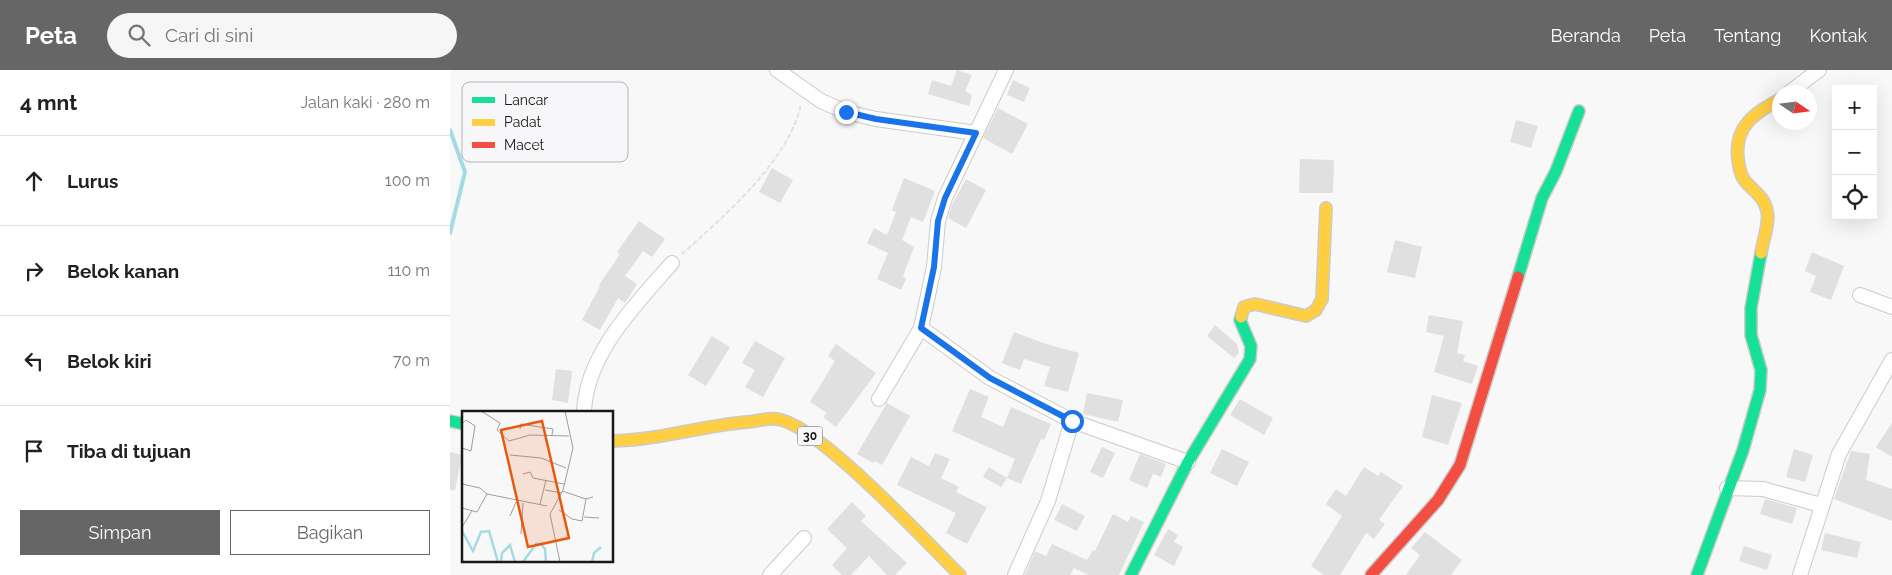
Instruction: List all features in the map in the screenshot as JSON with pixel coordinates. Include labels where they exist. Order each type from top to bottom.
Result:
[{"type":"main road","points":[[1696,575],[1727,488],[1743,450],[1760,390],[1761,370],[1751,336],[1751,308],[1768,213],[1762,197],[1745,180],[1740,172],[1737,150],[1739,135],[1748,121],[1754,114],[1772,104]]},
{"type":"main road","points":[[1371,575],[1438,500],[1460,464],[1542,198],[1556,171],[1579,111]]},
{"type":"main road","points":[[1131,575],[1188,462],[1252,354],[1252,346],[1240,320],[1244,307],[1251,304],[1306,316],[1313,313],[1319,305],[1324,290],[1326,208]]},
{"type":"main road","name":"30","points":[[614,441],[634,441],[732,422],[778,419],[788,422],[826,446],[960,575]]},
{"type":"street","points":[[777,70],[805,87],[821,101],[846,112],[876,119],[976,133]]},
{"type":"street","points":[[879,399],[921,328],[934,267],[938,221],[945,198],[1006,70]]},
{"type":"street","points":[[1799,85],[1818,70]]},
{"type":"street","points":[[584,411],[588,382],[611,337],[622,321],[672,263]]},
{"type":"street","points":[[1860,295],[1892,308]]},
{"type":"street","points":[[921,328],[990,378],[1072,421],[1188,462]]},
{"type":"street","points":[[1800,575],[1821,505],[1849,434],[1892,360]]},
{"type":"street","points":[[1015,575],[1048,501],[1072,421]]},
{"type":"street","points":[[1727,488],[1763,490],[1821,505]]},
{"type":"street","points":[[770,575],[804,538]]},
{"type":"path","points":[[672,263],[734,208],[785,144],[800,108],[805,87]]},
{"type":"building","points":[[957,70],[972,75],[965,91],[972,95],[969,106],[928,94],[932,80],[951,86]]},
{"type":"building","points":[[1013,80],[1030,88],[1024,102],[1007,95]]},
{"type":"building","points":[[998,108],[1028,124],[1012,154],[983,138]]},
{"type":"building","points":[[1516,120],[1538,126],[1531,148],[1510,142]]},
{"type":"building","points":[[1300,159],[1334,160],[1333,193],[1299,193]]},
{"type":"building","points":[[772,168],[793,180],[780,203],[759,192]]},
{"type":"building","points":[[904,178],[935,191],[923,222],[911,217],[902,240],[914,247],[903,276],[906,279],[901,290],[877,279],[888,253],[867,243],[874,228],[887,235],[896,212],[892,210]]},
{"type":"building","points":[[966,179],[986,190],[966,228],[948,218],[952,205]]},
{"type":"building","points":[[639,221],[665,239],[652,257],[643,251],[625,276],[637,284],[625,303],[618,298],[600,330],[582,320],[599,285],[620,254],[617,252]]},
{"type":"building","points":[[1395,240],[1422,247],[1415,278],[1387,272]]},
{"type":"building","points":[[1812,252],[1844,266],[1831,300],[1810,292],[1816,276],[1805,271]]},
{"type":"building","points":[[1429,315],[1463,321],[1457,353],[1465,355],[1463,361],[1478,366],[1472,384],[1434,372],[1444,336],[1426,332]]},
{"type":"building","points":[[1215,325],[1237,344],[1239,353],[1234,358],[1207,336]]},
{"type":"building","points":[[1014,332],[1046,344],[1079,353],[1068,392],[1044,386],[1050,367],[1024,359],[1020,370],[1002,363]]},
{"type":"building","points":[[712,336],[730,347],[706,386],[688,375]]},
{"type":"building","points":[[755,341],[785,358],[763,397],[745,387],[755,370],[742,363]]},
{"type":"building","points":[[836,344],[876,373],[836,427],[823,417],[827,413],[810,402],[835,361],[828,356]]},
{"type":"building","points":[[556,369],[572,371],[568,403],[552,400]]},
{"type":"building","points":[[970,389],[989,397],[981,417],[1003,427],[1011,407],[1051,424],[1044,440],[1041,439],[1021,484],[1007,478],[1015,459],[952,431]]},
{"type":"building","points":[[1087,393],[1123,400],[1118,422],[1083,414]]},
{"type":"building","points":[[1432,395],[1462,403],[1448,445],[1422,437]]},
{"type":"building","points":[[1240,399],[1273,418],[1264,435],[1230,415]]},
{"type":"building","points":[[887,403],[910,416],[882,465],[875,461],[873,463],[857,454]]},
{"type":"building","points":[[1892,423],[1892,457],[1876,447]]},
{"type":"building","points":[[1102,447],[1115,453],[1103,478],[1090,472]]},
{"type":"building","points":[[1222,449],[1249,462],[1237,486],[1210,473]]},
{"type":"building","points":[[1794,449],[1813,455],[1805,482],[1786,477]]},
{"type":"building","points":[[1851,451],[1870,454],[1866,480],[1892,489],[1892,521],[1834,499]]},
{"type":"building","points":[[450,452],[462,455],[455,490],[450,490]]},
{"type":"building","points":[[935,453],[950,459],[941,478],[959,487],[956,492],[987,507],[967,544],[946,533],[956,513],[897,485],[911,457],[929,466]]},
{"type":"building","points":[[1140,454],[1166,464],[1161,477],[1153,474],[1147,488],[1129,480]]},
{"type":"building","points":[[989,467],[1007,478],[1001,487],[983,477]]},
{"type":"building","points":[[1364,467],[1378,476],[1381,472],[1403,486],[1379,520],[1385,524],[1374,539],[1366,533],[1340,575],[1324,575],[1311,566],[1342,516],[1326,504],[1336,489],[1346,496]]},
{"type":"building","points":[[1765,499],[1797,508],[1792,524],[1760,514]]},
{"type":"building","points":[[852,502],[866,516],[861,521],[907,563],[895,575],[887,575],[869,556],[851,575],[842,575],[832,565],[847,548],[827,529]]},
{"type":"building","points":[[1062,504],[1085,516],[1077,531],[1054,520]]},
{"type":"building","points":[[1113,514],[1128,522],[1131,516],[1144,522],[1119,575],[1089,575],[1074,568],[1070,575],[1025,575],[1035,551],[1046,556],[1052,544],[1087,560],[1093,550],[1095,551]]},
{"type":"building","points":[[1168,529],[1178,535],[1174,542],[1183,547],[1174,566],[1154,555]]},
{"type":"building","points":[[1425,532],[1462,560],[1451,575],[1406,575],[1420,555],[1411,548]]},
{"type":"building","points":[[1825,533],[1861,542],[1857,558],[1821,550]]},
{"type":"building","points":[[1744,546],[1772,555],[1767,570],[1739,561]]},
{"type":"waterway","points":[[450,130],[465,172],[450,233]]},
{"type":"traffic: fast","points":[[1518,277],[1542,198],[1556,171],[1579,111]]},
{"type":"traffic: fast","points":[[1697,575],[1743,450],[1760,390],[1761,370],[1751,335],[1751,308],[1761,253]]},
{"type":"traffic: fast","points":[[1131,575],[1188,462],[1250,359],[1251,346],[1240,320],[1241,317]]},
{"type":"traffic: fast","points":[[450,421],[462,424]]},
{"type":"traffic: slow","points":[[1761,253],[1768,215],[1766,206],[1761,198],[1742,176],[1738,159],[1738,148],[1739,138],[1748,122],[1772,104]]},
{"type":"traffic: slow","points":[[1241,317],[1244,307],[1255,304],[1306,316],[1316,310],[1322,299],[1326,208]]},
{"type":"traffic: slow","points":[[614,441],[777,419],[795,426],[818,441],[844,462],[898,512],[960,575]]},
{"type":"traffic: jam","points":[[1371,575],[1438,500],[1460,465],[1518,277]]},
{"type":"route","points":[[846,112],[876,119],[976,133],[962,166],[945,198],[938,221],[934,267],[921,328],[990,378],[1072,421]]}]
